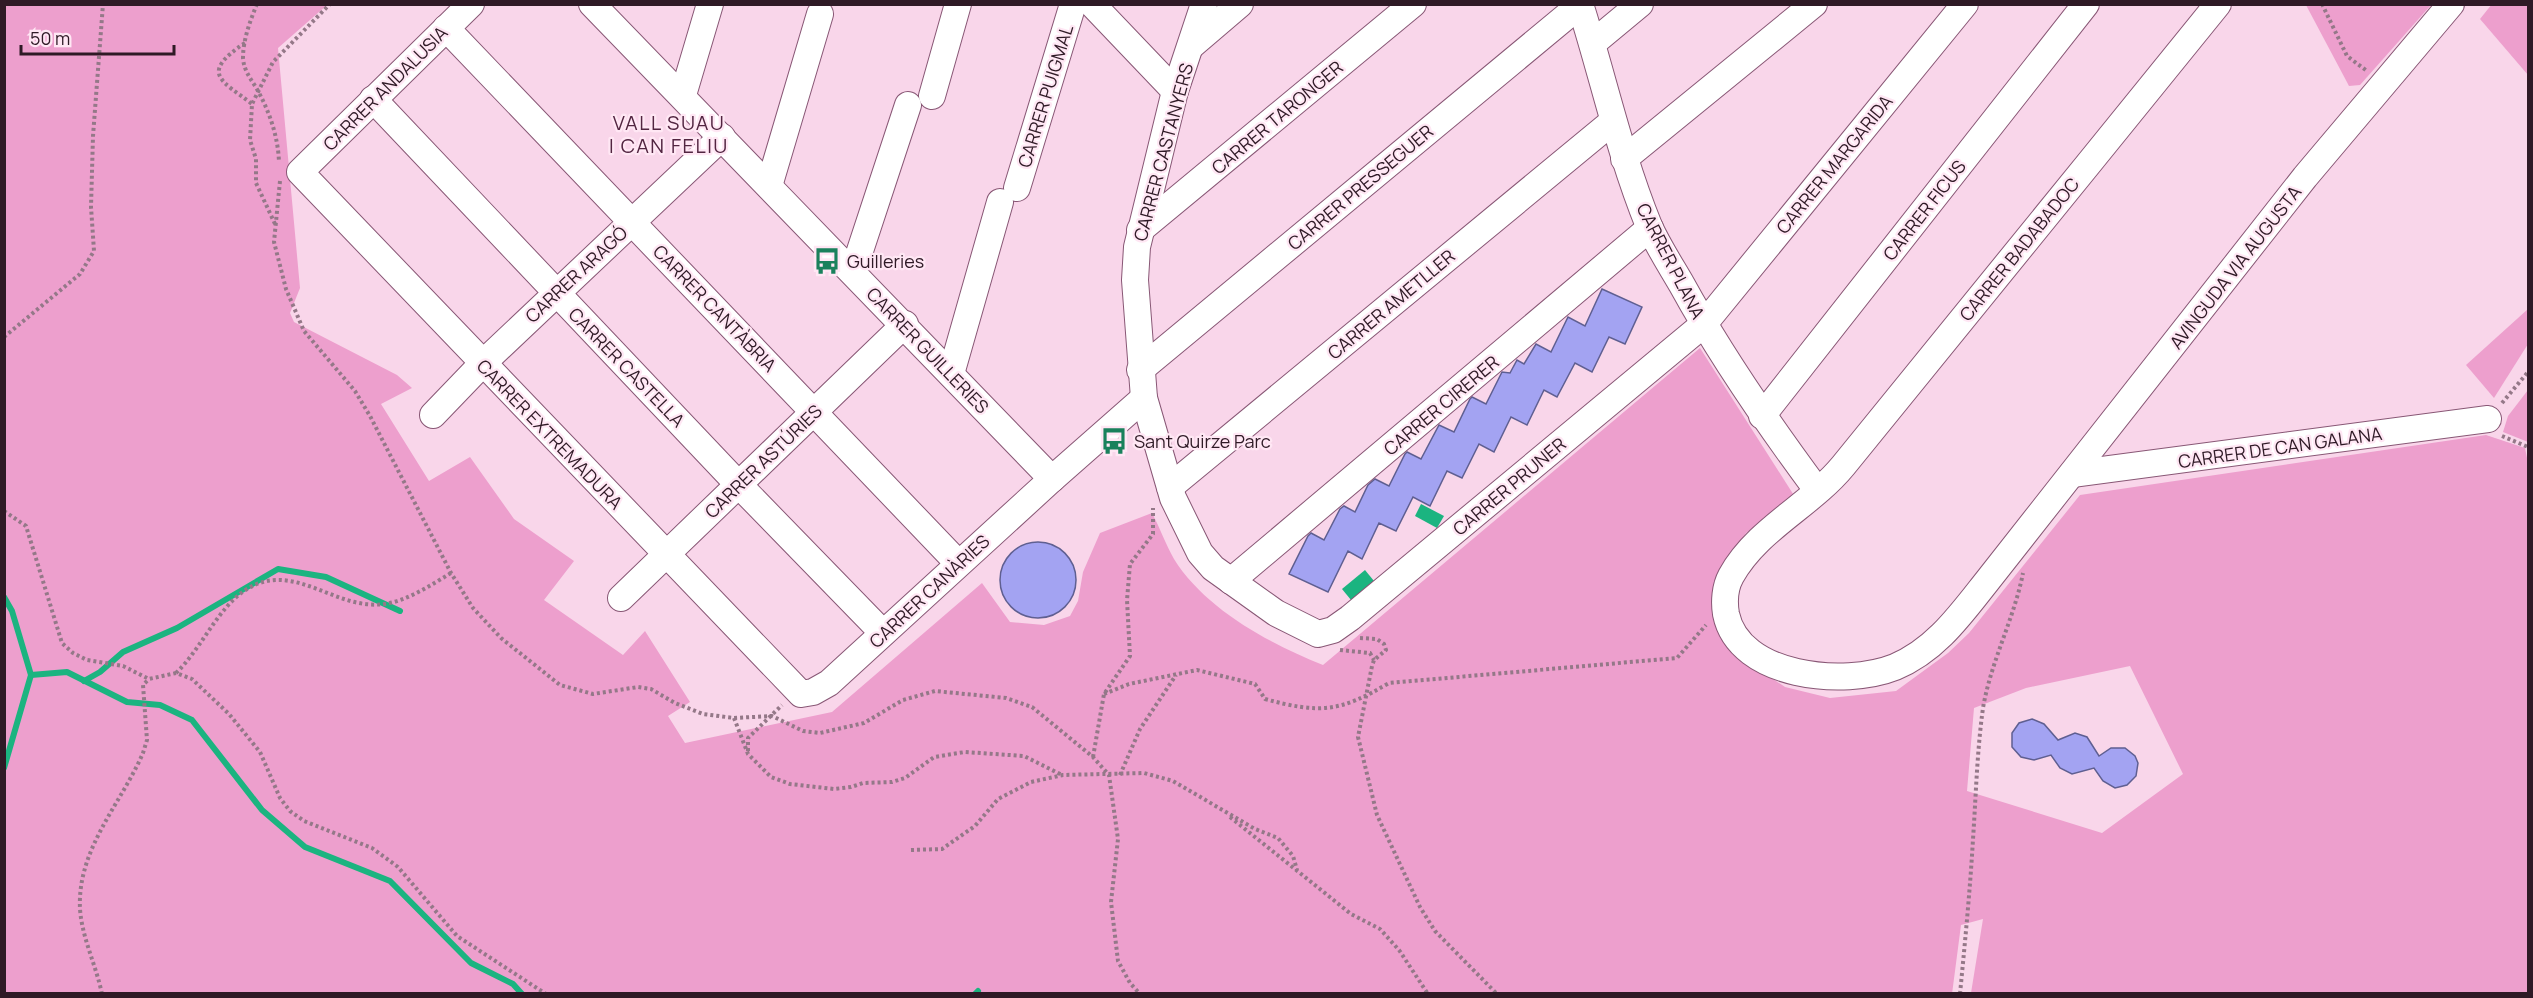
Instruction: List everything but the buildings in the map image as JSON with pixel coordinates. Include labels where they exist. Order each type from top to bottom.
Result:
[{"type":"street","name":"CARRER ANDALUSIA","points":[[286,173],[373,99],[471,4]]},
{"type":"street","points":[[684,96],[710,4]]},
{"type":"street","points":[[932,96],[958,4]]},
{"type":"street","name":"CARRER CASTANYERS","points":[[1204,4],[1175,91],[1140,230],[1135,280],[1140,370],[1144,398],[1171,492],[1200,553],[1213,568],[1231,581],[1313,633]]},
{"type":"street","points":[[1191,45],[1240,4]]},
{"type":"street","name":"CARRER TARONGER","points":[[1140,230],[1413,4]]},
{"type":"street","points":[[1593,43],[1640,4]]},
{"type":"street","points":[[1624,159],[1814,4]]},
{"type":"street","name":"CARRER MARGARIDA","points":[[1704,324],[1965,4]]},
{"type":"street","name":"CARRER FICUS","points":[[1762,416],[2086,4]]},
{"type":"street","name":"CARRER BADABADOC","points":[[1724,604],[1730,579],[1744,556],[1839,470],[2218,4]]},
{"type":"street","name":"AVINGUDA VIA AUGUSTA","points":[[1724,604],[1728,624],[1739,641],[1759,657],[1784,668],[1812,676],[1842,677],[1872,674],[1895,667],[1933,645],[1949,629],[2025,534],[2305,177],[2451,4]]},
{"type":"street","points":[[1088,5],[1175,91]]},
{"type":"street","name":"CARRER PUIGMAL","points":[[951,374],[1008,195],[1088,5]]},
{"type":"street","name":"CARRER PLANA","points":[[1580,5],[1593,43],[1612,122],[1650,228],[1704,324],[1762,416],[1818,490]]},
{"type":"street","name":"CARRER PRESSEGUER","points":[[1140,370],[1580,5]]},
{"type":"street","name":"CARRER GUILLERIES","points":[[596,6],[1052,479]]},
{"type":"street","points":[[770,186],[820,14]]},
{"type":"street","name":"CARRER CANTÀBRIA","points":[[446,28],[958,563]]},
{"type":"street","name":"CARRER CASTELLA","points":[[373,99],[738,484],[883,633]]},
{"type":"street","points":[[854,272],[908,105]]},
{"type":"street","name":"CARRER AMETLLER","points":[[1171,492],[1612,122]]},
{"type":"street","name":"CARRER ARAGÓ","points":[[433,415],[483,363],[722,137]]},
{"type":"street","name":"CARRER EXTREMADURA","points":[[286,173],[483,363],[801,694]]},
{"type":"street","name":"CARRER CIRERER","points":[[1231,581],[1650,228]]},
{"type":"street","name":"CARRER ASTÚRIES","points":[[621,598],[904,324]]},
{"type":"street","name":"CARRER PRUNER","points":[[1313,633],[1333,630],[1350,618],[1704,324]]},
{"type":"street","points":[[1052,479],[1144,398]]},
{"type":"street","name":"CARRER DE CAN GALANA","points":[[2072,474],[2488,419]]},
{"type":"street","name":"CARRER CANÀRIES","points":[[801,694],[813,692],[829,683],[1052,479]]},
{"type":"path","points":[[4,338],[80,274],[94,251],[91,207],[93,136],[103,4]]},
{"type":"path","points":[[257,4],[245,43],[243,59],[248,76],[258,90],[278,143],[286,173],[275,224],[274,242],[277,260],[304,331],[355,391],[451,573],[486,625],[546,676],[560,685],[594,694],[638,687],[651,688],[675,703],[703,714],[734,718],[772,716],[803,731],[820,733],[864,723],[918,694],[935,692],[1006,698],[1032,707],[1093,757],[1109,775],[1118,839],[1111,902],[1118,961],[1130,983],[1140,993]]},
{"type":"path","points":[[275,224],[256,183],[256,159],[250,140],[252,104],[273,62],[330,4]]},
{"type":"path","points":[[2322,4],[2348,56],[2385,83]]},
{"type":"path","points":[[245,43],[223,61],[220,68],[220,79],[226,87],[252,104]]},
{"type":"path","points":[[2488,419],[2529,372]]},
{"type":"path","points":[[1093,757],[1104,694],[1130,656],[1127,600],[1130,564],[1153,534],[1153,504],[1171,492]]},
{"type":"path","points":[[4,511],[26,526],[62,643],[73,654],[87,660],[123,666],[149,679]]},
{"type":"path","points":[[1959,993],[1968,915],[1978,750],[1984,707],[1995,661],[2017,605],[2027,550],[2025,534]]},
{"type":"path","points":[[176,674],[197,651],[228,604],[261,581],[283,578],[361,602],[382,604],[428,587],[451,573]]},
{"type":"path","points":[[1104,694],[1129,684],[1197,670],[1255,684],[1265,699],[1323,710],[1365,697],[1389,683],[1677,658],[1724,604]]},
{"type":"path","points":[[1313,633],[1377,639],[1384,644],[1386,650],[1374,660],[1358,737],[1377,815],[1420,908],[1435,931],[1497,993]]},
{"type":"path","points":[[102,993],[84,931],[81,889],[85,865],[144,753],[147,740],[143,685],[149,679],[176,674],[192,679],[230,714],[260,752],[280,798],[290,811],[304,821],[372,848],[398,867],[457,936],[546,993]]},
{"type":"path","points":[[1120,775],[1140,729],[1176,674]]},
{"type":"path","points":[[748,754],[748,738],[772,716]]},
{"type":"path","points":[[734,718],[748,754],[771,777],[790,784],[815,788],[851,788],[863,783],[892,782],[904,778],[934,757],[965,752],[1024,756],[1063,775]]},
{"type":"path","points":[[911,849],[942,849],[975,826],[998,800],[1031,782],[1063,775],[1156,774],[1263,833],[1271,834],[1285,844],[1297,870]]},
{"type":"path","points":[[1225,813],[1351,914],[1380,929],[1399,950],[1428,993]]},
{"type":"shaded area","points":[[2492,4],[2528,5],[2528,75],[2480,19]]},
{"type":"shaded area","points":[[5,5],[327,5],[278,48],[300,288],[290,313],[294,322],[397,375],[412,388],[381,404],[429,481],[470,457],[514,519],[574,561],[544,600],[623,655],[645,631],[690,702],[668,716],[685,743],[832,712],[982,583],[1010,622],[1044,625],[1070,616],[1078,601],[1083,572],[1100,533],[1152,513],[1174,559],[1203,594],[1240,623],[1282,647],[1323,665],[1700,348],[1795,497],[1746,533],[1728,564],[1742,658],[1785,687],[1830,698],[1896,691],[1948,653],[1969,633],[2080,495],[2486,435],[2525,448],[2528,463],[2528,993],[1971,993],[1983,919],[1961,925],[1952,994],[5,994]],"holes":[[[2130,666],[2183,774],[2102,833],[1967,791],[1974,708],[2026,688]]]},
{"type":"shaded area","points":[[2306,5],[2431,5],[2360,85],[2349,86]]},
{"type":"shaded area","points":[[2528,309],[2528,344],[2494,398],[2466,365]]},
{"type":"shaded area","points":[[2528,390],[2528,442],[2503,432],[2508,416]]},
{"type":"shaded area","points":[[1421,504],[1444,516],[1437,528],[1415,516]]},
{"type":"shaded area","points":[[1365,570],[1374,581],[1351,600],[1342,589]]},
{"type":"waterway","points":[[84,681],[100,672],[123,652],[177,628],[278,569],[326,577],[400,611]]},
{"type":"waterway","points":[[4,597],[12,611],[31,675],[4,768]]},
{"type":"waterway","points":[[31,675],[67,672],[127,702],[160,705],[192,720],[262,810],[305,847],[390,881],[471,963],[513,984],[522,994]]},
{"type":"waterway","points":[[975,994],[978,991]]},
{"type":"place","name":"Guilleries","points":[[827,261]]},
{"type":"place","name":"Sant Quirze Parc","points":[[1114,441]]},
{"type":"district","name":"VALL SUAU I CAN FELIU","points":[[669,134]]}]
